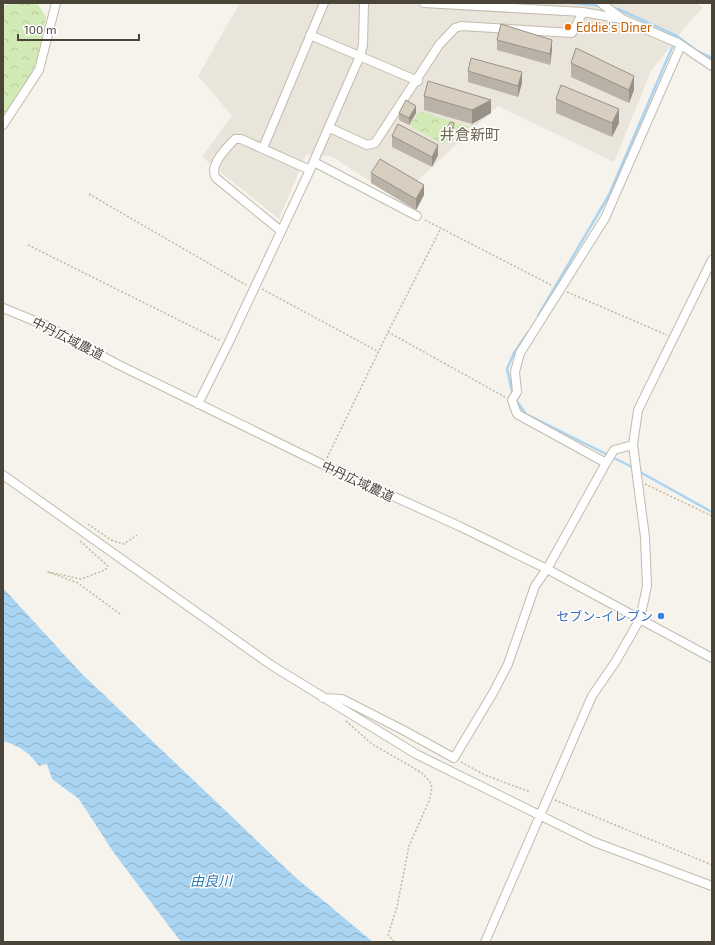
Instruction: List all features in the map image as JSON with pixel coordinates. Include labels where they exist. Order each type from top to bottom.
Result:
[{"type":"street","points":[[3,125],[40,70],[56,3]]},
{"type":"street","points":[[263,148],[324,3]]},
{"type":"street","points":[[198,404],[330,128],[360,56],[363,45],[364,3]]},
{"type":"street","points":[[424,3],[471,4],[583,12],[622,19]]},
{"type":"street","points":[[601,3],[622,19],[681,45],[712,66]]},
{"type":"street","points":[[330,128],[367,145],[375,143],[418,81],[440,45],[455,28],[469,26],[572,33],[583,12]]},
{"type":"street","points":[[310,35],[418,81]]},
{"type":"street","points":[[606,463],[517,414],[512,400],[517,392],[515,372],[520,353],[605,218],[681,45]]},
{"type":"street","points":[[280,231],[214,175],[220,157],[235,139],[241,139],[310,170]]},
{"type":"street","points":[[314,162],[417,216]]},
{"type":"street","points":[[485,942],[592,696],[616,661],[640,619],[647,586],[645,537],[633,445],[638,410],[672,338],[712,260]]},
{"type":"street","name":"中丹広域農道","points":[[3,308],[47,326],[198,404],[324,466],[459,526],[547,569],[712,658]]},
{"type":"street","points":[[322,698],[342,699],[454,758],[505,670],[535,586],[547,569],[614,450],[633,445]]},
{"type":"street","points":[[3,475],[271,665],[322,698],[416,754],[539,817],[594,842],[712,886]]},
{"type":"path","points":[[89,194],[254,287],[379,352]]},
{"type":"path","points":[[417,216],[561,289],[672,338]]},
{"type":"path","points":[[324,466],[388,332],[441,228]]},
{"type":"path","points":[[28,245],[228,344]]},
{"type":"path","points":[[388,332],[512,400]]},
{"type":"path","points":[[638,480],[712,516]]},
{"type":"path","points":[[84,522],[111,540],[124,544],[137,535]]},
{"type":"path","points":[[77,538],[108,566],[105,570],[80,579],[48,572],[78,583],[120,614]]},
{"type":"path","points":[[345,720],[372,744],[422,773],[430,782],[432,788],[430,801],[409,846],[397,907],[388,936],[394,942]]},
{"type":"path","points":[[454,758],[485,775],[530,792]]},
{"type":"path","points":[[547,797],[712,865]]},
{"type":"shaded area","points":[[240,3],[696,3],[703,7],[686,26],[651,71],[614,162],[498,106],[418,180],[408,205],[331,156],[306,155],[279,219],[202,157],[232,116],[198,76]]},
{"type":"green space","points":[[15,3],[37,3],[46,17],[39,55],[29,79],[3,117],[3,6]]},
{"type":"green space","points":[[419,111],[470,127],[443,144],[410,126]]},
{"type":"water","name":"由良川","points":[[3,588],[81,673],[295,877],[373,942],[181,942],[114,853],[79,799],[52,779],[47,764],[39,766],[23,750],[3,741]]},
{"type":"building","points":[[501,24],[552,40],[550,54],[497,40]]},
{"type":"building","points":[[576,48],[634,76],[629,90],[571,63]]},
{"type":"building","points":[[471,58],[522,72],[518,86],[468,71]]},
{"type":"building","points":[[428,81],[491,100],[472,110],[424,96]]},
{"type":"building","points":[[561,85],[619,109],[612,123],[556,99]]},
{"type":"building","points":[[406,100],[416,106],[409,118],[399,113]]},
{"type":"building","points":[[450,122],[454,123],[453,128],[448,127]]},
{"type":"building","points":[[398,124],[438,145],[432,157],[392,136]]},
{"type":"building","points":[[380,159],[424,185],[416,199],[371,173]]},
{"type":"waterway","points":[[575,3],[600,6]]},
{"type":"waterway","points":[[611,8],[618,9],[677,36],[697,51],[712,58]]},
{"type":"waterway","points":[[538,316],[609,195],[677,36]]},
{"type":"waterway","points":[[513,395],[507,369],[514,353],[529,331]]},
{"type":"waterway","points":[[515,399],[526,414],[634,468]]},
{"type":"waterway","points":[[638,471],[712,512]]},
{"type":"place","name":"Eddie's Diner","points":[[568,27]]},
{"type":"place","name":"セブン-イレブン","points":[[661,616]]},
{"type":"district","name":"井倉新町","points":[[470,135]]}]
